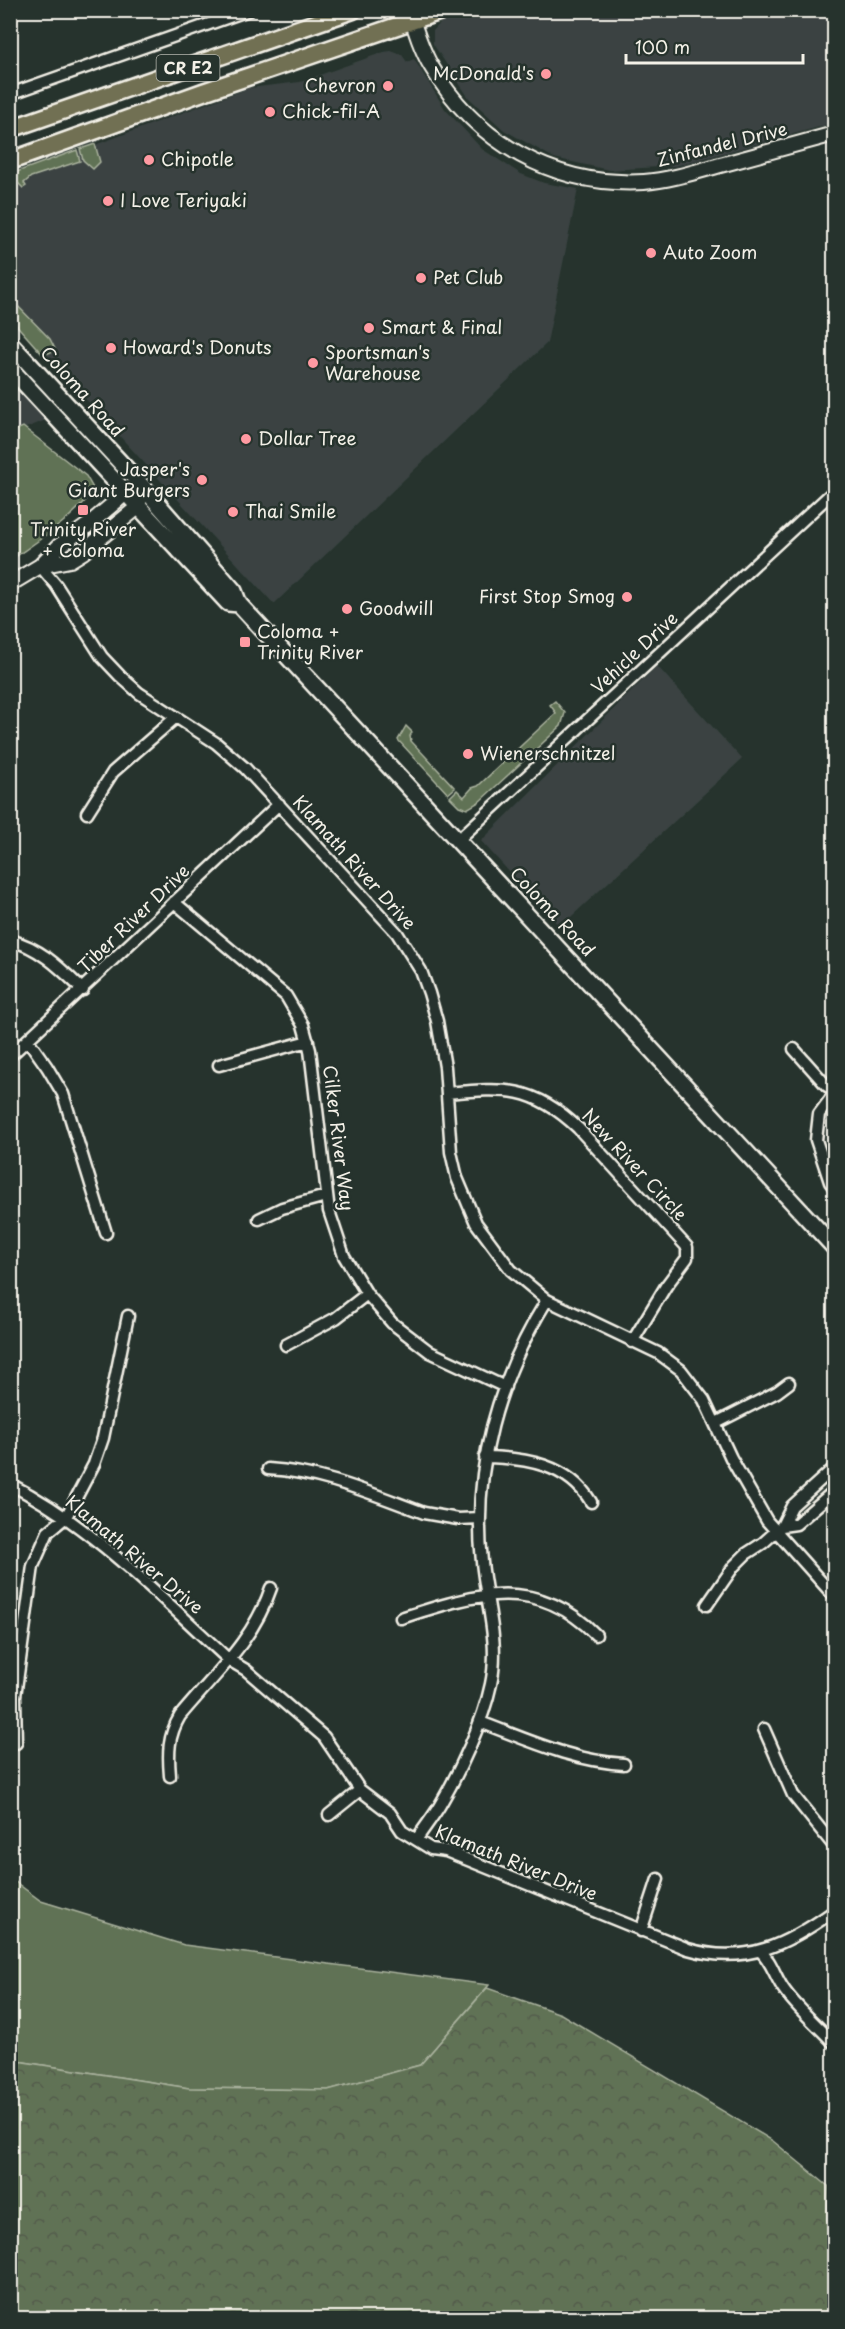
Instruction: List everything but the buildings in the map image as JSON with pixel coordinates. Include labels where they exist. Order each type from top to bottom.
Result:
[{"type":"main road","name":"CR E2","points":[[10,129],[353,10]]},
{"type":"main road","name":"CR E2","points":[[10,161],[411,16],[444,10]]},
{"type":"main road","name":"Coloma Road","points":[[10,343],[143,487],[234,591],[239,604],[834,1247]]},
{"type":"main road","name":"Coloma Road","points":[[10,368],[228,603],[239,604]]},
{"type":"street","points":[[10,94],[249,10]]},
{"type":"street","name":"Zinfandel Drive","points":[[411,16],[430,65],[468,115],[499,142],[541,166],[564,173],[610,181],[646,182],[686,175],[834,134]]},
{"type":"street","points":[[10,584],[40,566],[59,546],[126,493],[143,487]]},
{"type":"street","points":[[40,566],[70,560],[83,552],[138,507],[143,487]]},
{"type":"street","name":"Vehicle Drive","points":[[458,840],[834,491]]},
{"type":"street","name":"Klamath River Drive","points":[[40,566],[56,585],[108,663],[139,693],[231,755],[377,909],[412,955],[429,993],[437,1021],[447,1093],[451,1152],[457,1178],[476,1223],[511,1270],[547,1300],[658,1353],[681,1370],[704,1400],[742,1480],[834,1596]]},
{"type":"street","points":[[87,813],[113,772],[175,718]]},
{"type":"street","name":"Tiber River Drive","points":[[10,1056],[279,804]]},
{"type":"street","name":"Cilker River Way","points":[[174,902],[286,996],[295,1010],[308,1041],[326,1196],[336,1234],[345,1256],[367,1294],[392,1323],[430,1352],[505,1387]]},
{"type":"street","points":[[10,940],[52,960],[83,990]]},
{"type":"street","points":[[28,1040],[63,1094],[106,1233]]},
{"type":"street","points":[[219,1065],[308,1041]]},
{"type":"street","points":[[794,1049],[827,1086],[834,1089]]},
{"type":"street","name":"New River Circle","points":[[447,1093],[496,1089],[532,1096],[564,1114],[687,1247],[687,1258],[666,1286],[632,1342]]},
{"type":"street","points":[[834,1094],[819,1114],[816,1140],[830,1182],[834,1187]]},
{"type":"street","points":[[258,1219],[282,1208],[326,1196]]},
{"type":"street","points":[[286,1345],[336,1318],[367,1294]]},
{"type":"street","points":[[417,1839],[439,1806],[480,1722],[491,1684],[494,1665],[494,1626],[486,1596],[480,1518],[485,1457],[496,1408],[547,1300]]},
{"type":"street","points":[[16,1743],[15,1696],[33,1566],[48,1532],[66,1517],[94,1464],[100,1447],[128,1316]]},
{"type":"street","points":[[716,1423],[777,1392],[789,1383]]},
{"type":"street","points":[[485,1457],[522,1460],[558,1471],[580,1487],[591,1502]]},
{"type":"street","points":[[779,1529],[792,1506],[834,1468]]},
{"type":"street","points":[[268,1469],[294,1470],[317,1475],[441,1518],[480,1518]]},
{"type":"street","name":"Klamath River Drive","points":[[10,1484],[66,1517],[108,1550],[229,1660],[246,1670],[324,1737],[360,1790],[390,1813],[402,1831],[431,1848],[446,1851],[642,1931],[705,1954],[723,1956],[760,1951],[793,1939],[834,1911]]},
{"type":"street","points":[[707,1605],[734,1566],[746,1554],[779,1529],[796,1524],[834,1491]]},
{"type":"street","points":[[170,1776],[168,1750],[174,1727],[187,1707],[229,1660],[255,1626],[271,1588]]},
{"type":"street","points":[[400,1618],[486,1596],[521,1594],[550,1601],[574,1614],[596,1635]]},
{"type":"street","points":[[480,1722],[566,1755],[624,1764]]},
{"type":"street","points":[[764,1729],[793,1795],[834,1846]]},
{"type":"street","points":[[329,1815],[360,1790]]},
{"type":"street","points":[[642,1931],[658,1879]]},
{"type":"street","points":[[760,1951],[767,1957],[778,1981],[793,2002],[834,2043]]},
{"type":"shaded area","points":[[473,11],[834,11],[834,123],[676,166],[609,170],[554,158],[504,130],[469,98],[433,44],[433,31],[442,21]]},
{"type":"shaded area","points":[[391,51],[402,55],[407,62],[414,59],[445,109],[482,149],[521,174],[544,183],[578,189],[547,343],[274,604],[11,318],[11,176],[249,88],[300,82]]},
{"type":"shaded area","points":[[11,378],[49,419],[10,434]]},
{"type":"shaded area","points":[[657,666],[742,759],[560,927],[481,841]]},
{"type":"green space","points":[[95,144],[100,162],[93,169],[83,160],[80,149]]},
{"type":"green space","points":[[77,150],[80,161],[31,177],[24,183],[26,186],[23,188],[11,178],[11,174]]},
{"type":"green space","points":[[10,298],[50,339],[54,351],[43,355],[11,319]]},
{"type":"green space","points":[[23,427],[86,476],[94,490],[77,510],[11,560],[11,432]]},
{"type":"green space","points":[[555,701],[565,713],[561,726],[479,802],[467,809],[459,806],[450,797],[457,790],[464,797],[472,788],[478,786],[556,713],[550,705]]},
{"type":"green space","points":[[406,726],[412,732],[411,741],[455,788],[448,794],[398,740]]},
{"type":"green space","points":[[10,1878],[41,1901],[184,1945],[489,1985],[420,2065],[328,2090],[189,2088],[11,2060]]},
{"type":"green space","points":[[487,1988],[561,2014],[773,2141],[828,2186],[827,2220],[834,2232],[834,2318],[11,2318],[11,2060],[189,2088],[328,2090],[420,2065]]},
{"type":"place","name":"McDonald's","points":[[546,74]]},
{"type":"place","name":"Chevron","points":[[388,86]]},
{"type":"place","name":"Chick-fil-A","points":[[270,112]]},
{"type":"place","name":"Chipotle","points":[[149,160]]},
{"type":"place","name":"I Love Teriyaki","points":[[108,201]]},
{"type":"place","name":"Auto Zoom","points":[[651,253]]},
{"type":"place","name":"Pet Club","points":[[421,278]]},
{"type":"place","name":"Smart & Final","points":[[369,328]]},
{"type":"place","name":"Howard's Donuts","points":[[111,348]]},
{"type":"place","name":"Sportsman's Warehouse","points":[[313,363]]},
{"type":"place","name":"Dollar Tree","points":[[246,439]]},
{"type":"place","name":"Jasper's Giant Burgers","points":[[202,480]]},
{"type":"place","name":"Trinity River + Coloma","points":[[83,510]]},
{"type":"place","name":"Thai Smile","points":[[233,512]]},
{"type":"place","name":"First Stop Smog","points":[[627,597]]},
{"type":"place","name":"Goodwill","points":[[347,609]]},
{"type":"place","name":"Coloma + Trinity River","points":[[245,642]]},
{"type":"place","name":"Wienerschnitzel","points":[[468,754]]}]
